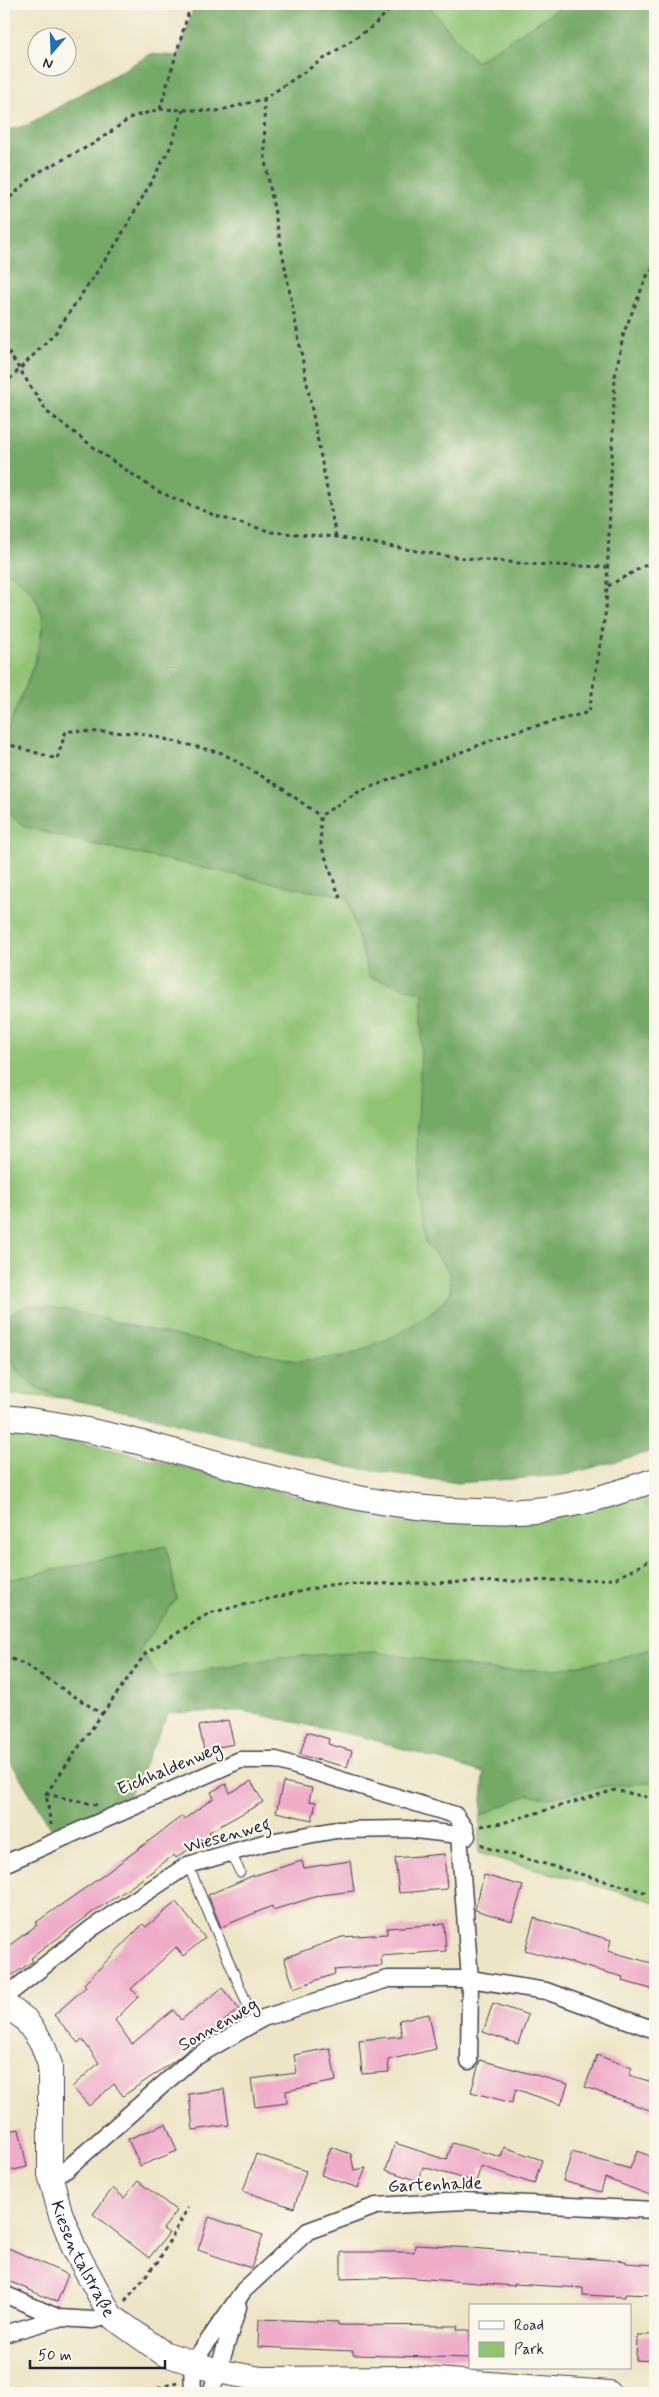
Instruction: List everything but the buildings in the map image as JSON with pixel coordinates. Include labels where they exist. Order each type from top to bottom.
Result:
[{"type":"street","points":[[4,1417],[33,1420],[142,1442],[307,1488],[376,1503],[438,1511],[502,1512],[556,1508],[620,1492],[655,1480]]},
{"type":"street","name":"Eichhaldenweg","points":[[4,1864],[51,1841],[240,1760],[276,1760],[456,1815],[464,1833]]},
{"type":"street","name":"Wiesenweg","points":[[4,2003],[11,1992],[92,1928],[188,1866],[264,1843],[336,1830],[407,1829],[464,1833]]},
{"type":"street","points":[[464,1833],[470,1980],[469,2061]]},
{"type":"street","name":"Sonnenweg","points":[[50,2174],[66,2170],[192,2059],[263,2018],[388,1979],[470,1980],[546,1991],[655,2030]]},
{"type":"street","name":"Kiesentalstraße","points":[[4,2003],[25,2019],[42,2042],[50,2065],[50,2174],[60,2212],[74,2248],[111,2316],[163,2352],[214,2382],[261,2379],[408,2378],[609,2393]]},
{"type":"street","name":"Gartenhalde","points":[[192,2370],[244,2290],[308,2230],[376,2206],[464,2201],[655,2210]]},
{"type":"street","name":"Gartenhalde","points":[[214,2382],[244,2290]]},
{"type":"street","points":[[4,2294],[59,2318]]},
{"type":"street","points":[[4,2334],[59,2318],[93,2320],[111,2316]]},
{"type":"street","points":[[192,2370],[193,2393]]},
{"type":"lane","points":[[231,1853],[240,1872]]},
{"type":"lane","points":[[188,1866],[250,2011]]},
{"type":"path","points":[[160,109],[190,4]]},
{"type":"path","points":[[4,203],[37,173],[93,144],[132,118],[160,109],[217,111],[264,99],[373,26],[396,4]]},
{"type":"path","points":[[264,99],[265,161],[336,538]]},
{"type":"path","points":[[4,385],[56,332],[118,241],[170,148],[182,110]]},
{"type":"path","points":[[320,816],[356,792],[513,732],[590,712],[608,586],[615,376],[628,324],[647,276],[655,266]]},
{"type":"path","points":[[4,346],[47,412],[104,455],[157,491],[216,516],[272,532],[336,538],[446,556],[528,564],[608,567]]},
{"type":"path","points":[[608,586],[655,560]]},
{"type":"path","points":[[4,743],[57,759],[66,731],[140,733],[222,753],[282,788],[320,816]]},
{"type":"path","points":[[320,816],[321,845],[340,898]]},
{"type":"path","points":[[51,1841],[46,1794],[146,1653],[209,1613],[328,1585],[615,1579],[655,1558]]},
{"type":"path","points":[[4,1656],[24,1664],[102,1714]]},
{"type":"path","points":[[464,1833],[615,1790],[655,1799]]},
{"type":"path","points":[[46,1794],[121,1811]]},
{"type":"path","points":[[464,1833],[488,1848],[655,1895]]},
{"type":"path","points":[[111,2316],[158,2261],[188,2208]]},
{"type":"path","points":[[143,2393],[192,2370]]},
{"type":"green space","points":[[195,4],[427,4],[476,62],[566,4],[655,4],[655,1450],[646,1453],[565,1475],[458,1483],[348,1467],[138,1413],[63,1398],[35,1387],[17,1370],[8,1356],[4,1337],[11,1314],[29,1305],[67,1310],[136,1327],[296,1361],[348,1356],[398,1334],[438,1308],[451,1292],[450,1273],[425,1242],[417,1147],[423,993],[369,977],[347,896],[306,890],[60,837],[24,826],[4,810],[4,745],[9,727],[35,663],[41,641],[43,621],[38,602],[20,581],[4,571],[4,131],[27,125],[151,54],[178,56]]},
{"type":"green space","points":[[427,4],[566,4],[476,62]]},
{"type":"green space","points":[[4,571],[9,572],[32,591],[44,620],[35,660],[4,744]]},
{"type":"green space","points":[[4,810],[24,826],[60,837],[306,890],[347,896],[369,977],[423,993],[425,1242],[450,1273],[451,1292],[437,1307],[420,1320],[381,1343],[338,1357],[296,1361],[173,1336],[67,1310],[35,1387],[63,1398],[4,1394]]},
{"type":"green space","points":[[4,1432],[51,1437],[123,1452],[342,1508],[407,1520],[504,1523],[655,1491],[655,1648],[611,1660],[557,1669],[501,1671],[375,1652],[281,1657],[160,1678],[139,1650],[177,1598],[166,1546],[4,1581]]},
{"type":"green space","points":[[166,1546],[177,1598],[139,1650],[160,1678],[281,1657],[375,1652],[501,1671],[557,1669],[611,1660],[655,1648],[655,1782],[605,1786],[549,1798],[528,1795],[481,1815],[484,1773],[367,1738],[242,1711],[169,1713],[126,1802],[51,1828],[4,1751],[4,1581]]},
{"type":"green space","points":[[655,1782],[655,1902],[478,1853],[481,1815],[528,1795],[549,1798],[605,1786]]}]
